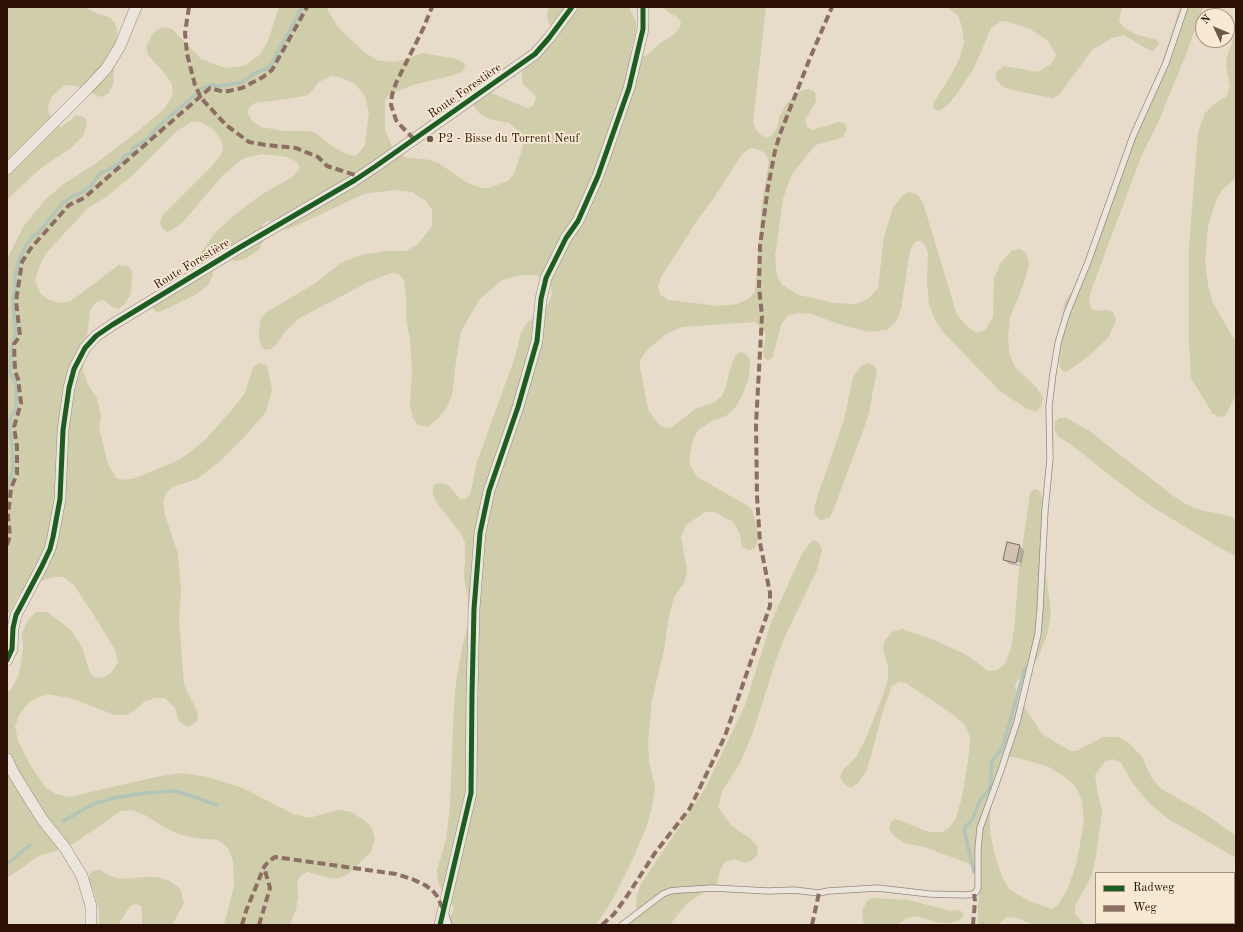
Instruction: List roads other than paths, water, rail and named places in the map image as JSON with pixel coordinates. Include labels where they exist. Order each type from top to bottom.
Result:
[{"type":"street","points":[[7,169],[106,69],[120,46],[136,7]]},
{"type":"street","name":"Route Forestière","points":[[7,660],[12,649],[13,628],[16,615],[50,549],[60,499],[63,430],[69,388],[78,360],[90,342],[112,325],[376,166],[535,54],[572,7]]},
{"type":"street","points":[[440,925],[472,793],[474,609],[480,533],[489,490],[518,407],[537,341],[541,299],[546,278],[566,238],[578,221],[598,176],[629,88],[643,29],[643,7]]},
{"type":"street","points":[[7,759],[14,774],[42,819],[65,848],[82,876],[91,906],[91,925]]},
{"type":"lane","points":[[622,925],[663,894],[670,891],[680,890],[713,888],[768,891],[794,890],[819,893],[828,891],[877,888],[930,894],[966,895],[976,892],[978,888],[978,849],[980,828],[1002,770],[1017,722],[1038,634],[1044,510],[1050,459],[1049,406],[1052,374],[1058,343],[1067,313],[1088,262],[1134,136],[1166,62],[1185,7]]},
{"type":"lane","points":[[444,910],[449,925]]},
{"type":"waterway","points":[[201,89],[210,85],[218,86],[241,83],[255,73],[266,69],[272,63],[302,7]]},
{"type":"waterway","points":[[7,498],[8,484],[13,470],[13,451],[9,426],[11,416],[16,409],[16,384],[10,373],[11,351],[16,331],[13,297],[15,292],[15,277],[19,261],[25,247],[32,237],[37,234],[63,203],[91,186],[100,173],[121,162],[124,156],[132,153],[133,148],[145,141],[161,124],[195,95]]},
{"type":"waterway","points":[[974,872],[964,829],[973,818],[979,802],[990,788],[992,761],[1002,749],[1025,668]]},
{"type":"waterway","points":[[63,821],[96,803],[114,798],[144,793],[176,791],[217,805]]},
{"type":"waterway","points":[[7,864],[30,845]]},
{"type":"place","name":"P2 - Bisse du Torrent Neuf","points":[[430,139]]}]
